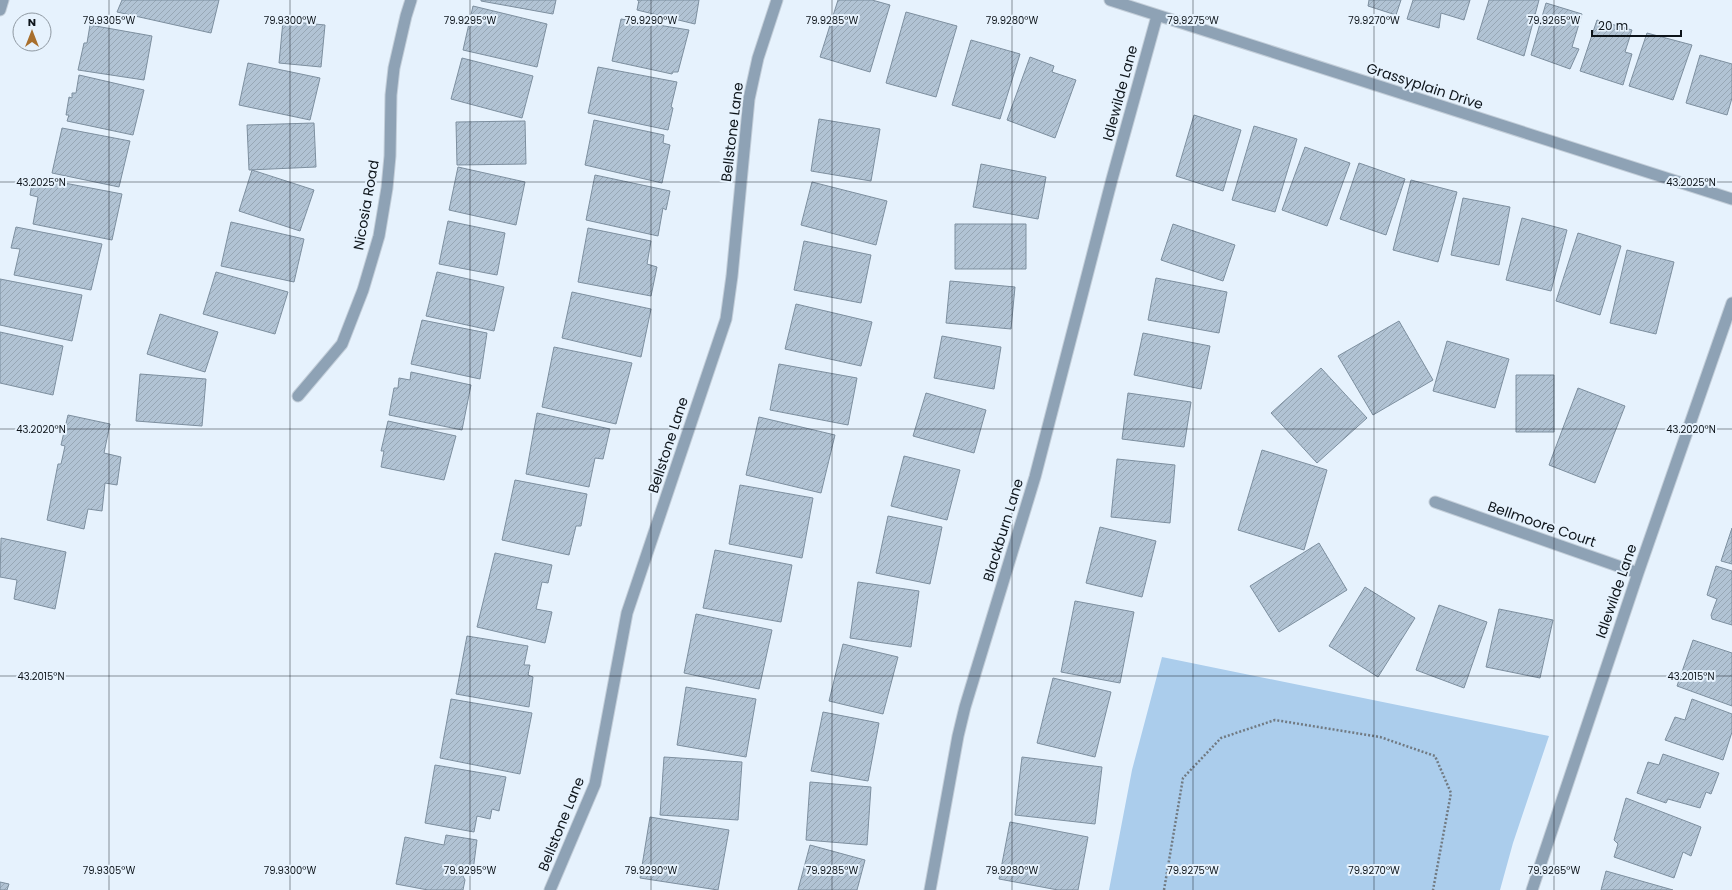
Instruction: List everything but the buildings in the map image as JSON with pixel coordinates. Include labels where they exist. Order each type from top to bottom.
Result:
[{"type":"street","points":[[0,10],[3,0]]},
{"type":"street","name":"Nicosia Road","points":[[298,396],[342,344],[363,290],[379,236],[387,188],[390,156],[391,95],[393,75],[411,0]]},
{"type":"street","name":"Bellstone Lane","points":[[550,890],[583,815],[594,784],[627,614],[726,319],[732,276],[748,99],[758,58],[777,0]]},
{"type":"street","name":"Grassyplain Drive","points":[[1110,0],[1156,16],[1732,199]]},
{"type":"street","name":"Idlewilde Lane","points":[[1112,179],[1156,16]]},
{"type":"street","name":"Blackburn Lane","points":[[930,890],[958,736],[1035,477],[1112,179]]},
{"type":"street","name":"Idlewilde Lane","points":[[1532,890],[1638,574],[1732,304]]},
{"type":"street","name":"Bellmoore Court","points":[[1435,502],[1638,574]]},
{"type":"path","points":[[1164,890],[1183,778],[1220,738],[1275,720],[1380,737],[1435,756],[1452,793],[1433,890]]},
{"type":"shaded area","points":[[1162,657],[1549,736],[1513,843],[1500,890],[1109,890],[1132,770]]}]
